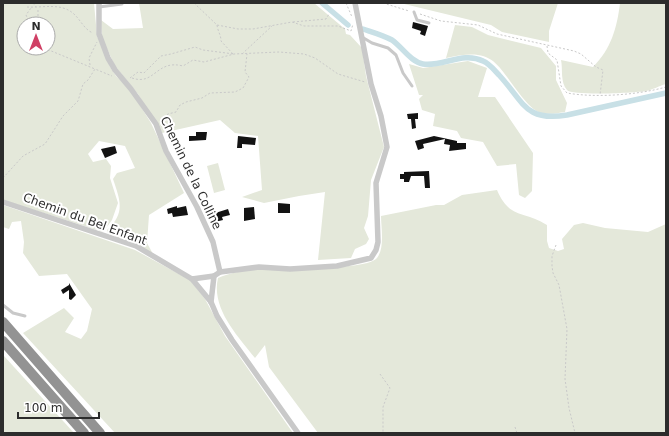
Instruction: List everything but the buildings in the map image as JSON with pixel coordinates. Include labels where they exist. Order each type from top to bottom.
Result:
[{"type":"highway","points":[[3,322],[100,433]]},
{"type":"highway","points":[[3,341],[84,433]]},
{"type":"street","points":[[192,279],[214,276],[220,272],[259,267],[290,269],[337,266],[371,258],[376,250],[378,242],[376,183],[387,146],[359,29],[356,3]]},
{"type":"street","name":"Chemin de la Colline","points":[[99,5],[100,36],[108,58],[156,124],[166,151],[197,207],[213,242],[220,272]]},
{"type":"street","name":"Chemin du Bel Enfant","points":[[3,202],[136,246],[192,279],[211,302],[217,316],[232,340],[298,433]]},
{"type":"street","points":[[211,302],[214,276]]},
{"type":"lane","points":[[99,5],[122,4]]},
{"type":"lane","points":[[414,12],[417,20],[428,23]]},
{"type":"lane","points":[[362,38],[388,48],[396,55],[403,73],[412,86]]},
{"type":"lane","points":[[3,304],[13,313],[25,316]]},
{"type":"path","points":[[33,3],[37,8],[38,16]]},
{"type":"path","points":[[194,3],[217,24],[238,29],[326,19],[328,14]]},
{"type":"path","points":[[292,22],[304,26],[338,26],[351,31],[353,21],[346,3]]},
{"type":"path","points":[[383,3],[441,21],[478,25],[497,34],[581,54],[596,68],[603,70],[600,95]]},
{"type":"path","points":[[27,7],[63,7],[76,16],[88,31],[100,36],[89,58],[90,66]]},
{"type":"path","points":[[26,16],[31,7]]},
{"type":"path","points":[[217,24],[221,41],[234,54]]},
{"type":"path","points":[[242,54],[272,26]]},
{"type":"path","points":[[547,46],[548,53],[557,60],[561,86],[564,91],[573,94],[600,95],[647,92],[666,87]]},
{"type":"path","points":[[56,53],[123,80],[138,72],[144,73],[160,56],[195,47],[203,50],[234,54],[279,52],[304,54],[315,58],[338,74],[351,76],[371,84]]},
{"type":"path","points":[[131,77],[138,80],[147,79],[166,66],[176,64],[183,66],[194,60],[204,62],[234,54]]},
{"type":"path","points":[[156,124],[168,114],[176,112],[180,105],[186,102],[202,98],[210,93],[236,92],[243,88],[249,77],[245,72],[247,54]]},
{"type":"path","points":[[3,178],[8,170],[23,156],[45,144],[63,116],[78,101],[84,84],[95,69]]},
{"type":"path","points":[[556,245],[552,256],[552,266],[553,273],[559,285],[567,329],[565,379],[569,408],[575,433]]},
{"type":"path","points":[[380,374],[390,388],[382,407],[382,433]]},
{"type":"path","points":[[515,427],[517,433]]},
{"type":"shaded area","points":[[3,3],[94,3],[97,36],[110,67],[116,76],[129,88],[151,123],[184,193],[149,215],[147,243],[153,254],[136,245],[108,234],[107,230],[117,218],[120,206],[118,193],[113,179],[117,173],[135,168],[125,146],[99,141],[88,154],[93,162],[106,159],[111,166],[110,178],[118,203],[112,220],[103,232],[3,200]]},
{"type":"shaded area","points":[[139,3],[314,3],[345,29],[346,34],[350,35],[362,48],[366,76],[384,147],[371,180],[368,216],[364,228],[369,239],[366,244],[355,249],[351,258],[318,260],[325,192],[264,203],[242,197],[262,190],[258,136],[235,133],[220,120],[162,133],[138,94],[115,66],[102,38],[101,20],[113,29],[143,28]]},
{"type":"shaded area","points":[[400,3],[558,3],[549,31],[549,42],[502,32],[491,25]]},
{"type":"shaded area","points":[[620,3],[666,3],[666,84],[640,92],[630,93],[580,93],[567,90],[563,83],[561,60],[593,67],[604,53],[612,38]]},
{"type":"shaded area","points":[[455,25],[472,27],[488,35],[541,48],[556,66],[556,80],[567,103],[565,112],[547,114],[536,110],[528,104],[499,67],[484,57],[462,55],[446,58]]},
{"type":"shaded area","points":[[468,61],[487,68],[478,97],[495,97],[533,153],[532,191],[525,198],[519,195],[516,164],[497,166],[483,142],[461,138],[457,131],[433,126],[435,114],[422,110],[419,99],[423,95],[419,95],[409,64],[423,68]]},
{"type":"shaded area","points":[[218,163],[225,190],[214,193],[207,166]]},
{"type":"shaded area","points":[[497,190],[502,200],[512,210],[539,220],[547,225],[547,241],[549,248],[558,251],[564,249],[562,239],[574,225],[583,223],[605,228],[648,232],[666,224],[666,433],[318,433],[269,367],[265,345],[255,358],[227,321],[218,300],[218,278],[246,270],[263,268],[341,267],[369,262],[377,258],[381,249],[381,216],[436,205],[444,205],[462,195]]},
{"type":"shaded area","points":[[3,205],[135,250],[190,280],[205,299],[225,336],[293,433],[115,433],[23,333],[64,308],[74,318],[65,332],[81,339],[87,331],[92,309],[67,274],[39,276],[23,253],[24,242],[21,221],[12,222],[9,229],[3,227]]},
{"type":"shaded area","points":[[4,356],[74,433],[3,433]]},
{"type":"waterway","points":[[322,3],[348,25]]},
{"type":"waterway","points":[[363,29],[392,40],[419,63],[430,64],[460,58],[476,58],[483,61],[494,69],[527,108],[542,116],[567,115],[666,93]]}]
